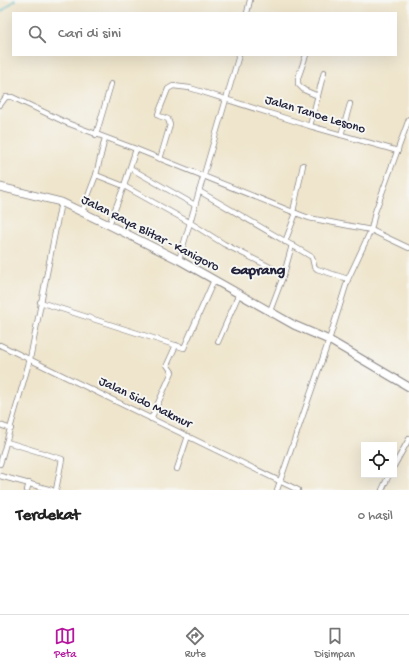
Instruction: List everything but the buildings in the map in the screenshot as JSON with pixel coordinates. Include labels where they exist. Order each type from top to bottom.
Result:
[{"type":"main road","name":"Jalan Raya Blitar - Kanigoro","points":[[0,188],[61,202],[109,225],[179,260],[294,325],[329,340],[409,387]]},
{"type":"street","points":[[247,12],[250,0]]},
{"type":"street","points":[[179,260],[239,56]]},
{"type":"street","points":[[306,56],[298,78],[298,84],[304,90],[318,96]]},
{"type":"street","points":[[310,126],[324,72]]},
{"type":"street","points":[[96,135],[111,84]]},
{"type":"street","name":"Jalan Tanoe Lesono","points":[[160,159],[170,125],[168,119],[159,116],[158,114],[169,87],[173,86],[190,88],[226,98],[310,126],[398,151]]},
{"type":"street","points":[[0,105],[6,97],[12,97],[96,135],[136,149],[294,213],[309,218],[371,230],[409,248]]},
{"type":"street","points":[[341,135],[350,104]]},
{"type":"street","points":[[276,490],[329,340],[348,279],[371,230],[375,212],[409,119]]},
{"type":"street","points":[[82,212],[96,174],[105,138]]},
{"type":"street","points":[[109,225],[136,149]]},
{"type":"street","points":[[285,242],[294,213],[303,165]]},
{"type":"street","points":[[130,168],[195,205]]},
{"type":"street","points":[[96,174],[124,186],[189,222],[224,244],[284,274]]},
{"type":"street","points":[[199,191],[313,258],[314,266],[317,269],[348,279]]},
{"type":"street","points":[[0,464],[30,359],[40,302],[61,202]]},
{"type":"street","points":[[270,311],[284,274],[292,245]]},
{"type":"street","points":[[40,302],[183,348],[186,347],[214,280]]},
{"type":"street","points":[[218,342],[239,294]]},
{"type":"street","name":"Jalan Sido Makmur","points":[[0,345],[298,490]]},
{"type":"street","points":[[151,418],[172,372],[167,365],[176,345]]},
{"type":"street","points":[[0,425],[10,429]]},
{"type":"street","points":[[177,469],[188,436]]},
{"type":"street","points":[[397,461],[409,439]]},
{"type":"street","points":[[7,442],[62,460],[56,490]]},
{"type":"street","points":[[0,476],[52,490]]},
{"type":"street","points":[[382,490],[388,478]]},
{"type":"street","points":[[27,490],[29,483]]},
{"type":"waterway","points":[[0,13],[15,0]]},
{"type":"district","name":"Gaprang","points":[[258,271]]}]
